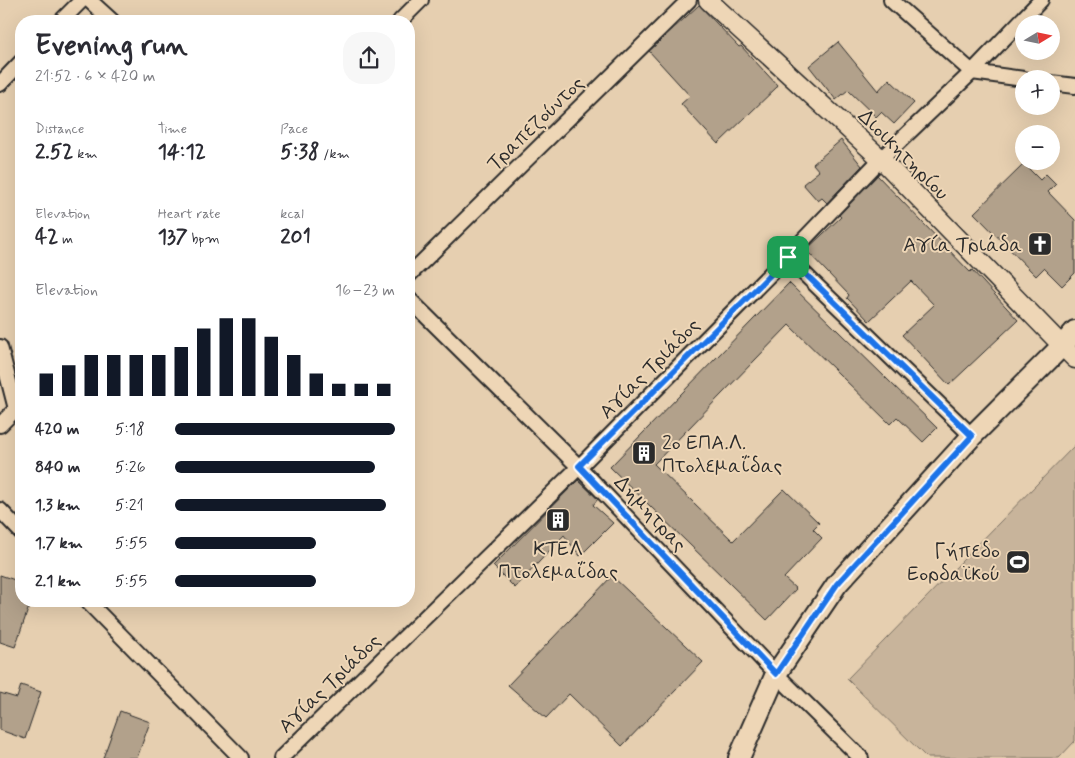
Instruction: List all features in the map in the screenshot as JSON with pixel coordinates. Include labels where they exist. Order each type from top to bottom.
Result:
[{"type":"main road","points":[[739,758],[776,674],[837,584],[972,436],[1068,353],[1075,331]]},
{"type":"street","points":[[67,15],[82,0]]},
{"type":"street","points":[[89,0],[105,15]]},
{"type":"street","points":[[406,15],[421,0]]},
{"type":"street","name":"Τραπεζούντος","points":[[415,269],[689,0]]},
{"type":"street","name":"Διοικητηρίου","points":[[708,0],[882,159],[1068,353]]},
{"type":"street","points":[[891,0],[972,72],[1015,78]]},
{"type":"street","name":"Αγίας Τριάδος","points":[[281,758],[579,466],[788,257],[882,159],[972,72],[1041,0]]},
{"type":"street","points":[[0,84],[15,68]]},
{"type":"street","points":[[1060,84],[1075,86]]},
{"type":"street","points":[[788,257],[972,436]]},
{"type":"street","name":"Δήμητρας","points":[[415,305],[579,466],[776,674],[861,758]]},
{"type":"street","points":[[0,347],[15,394]]},
{"type":"street","points":[[0,425],[15,410]]},
{"type":"street","points":[[0,510],[15,526]]},
{"type":"street","points":[[97,607],[241,758]]},
{"type":"shaded area","name":"Γήπεδο Εορδαϊκού","points":[[1075,445],[1075,741],[1059,758],[927,758],[847,679]]},
{"type":"building","points":[[699,5],[778,86],[718,144],[681,104],[690,96],[649,51]]},
{"type":"building","points":[[838,42],[878,91],[889,79],[914,103],[894,124],[881,112],[876,117],[848,90],[836,100],[809,66]]},
{"type":"building","points":[[841,140],[862,166],[827,203],[822,198],[818,201],[803,184],[819,171],[813,164]]},
{"type":"building","name":"Αγία Τριάδα","points":[[1018,170],[1030,170],[1040,180],[1046,174],[1056,184],[1048,192],[1075,220],[1075,273],[1062,286],[1044,268],[1036,276],[974,213]]},
{"type":"building","points":[[877,175],[970,272],[972,270],[1018,320],[949,385],[902,335],[934,305],[911,281],[869,321],[847,298],[849,295],[806,250],[841,217],[839,215]]},
{"type":"building","name":"2ο ΕΠΑ.Λ. Πτολεμαΐδας","points":[[789,283],[937,428],[923,442],[897,417],[890,424],[789,325],[654,464],[733,541],[784,489],[819,523],[813,529],[822,538],[784,578],[796,589],[767,620],[610,467]]},
{"type":"building","name":"ΚΤΕΛ Πτολεμαΐδας","points":[[578,480],[598,499],[593,505],[613,523],[580,556],[564,535],[515,588],[493,566]]},
{"type":"building","points":[[0,575],[15,580],[15,607],[29,607],[15,647],[0,642]]},
{"type":"building","points":[[612,576],[703,662],[622,746],[569,694],[546,718],[508,685]]},
{"type":"building","points":[[21,685],[41,692],[25,739],[0,730],[0,693],[17,698]]},
{"type":"building","points":[[120,711],[150,722],[137,758],[103,758]]},
{"type":"place","name":"Αγία Τριάδα","points":[[1040,244]]},
{"type":"place","name":"2ο ΕΠΑ.Λ. Πτολεμαΐδας","points":[[644,453]]},
{"type":"place","name":"ΚΤΕΛ Πτολεμαΐδας","points":[[558,520]]},
{"type":"place","name":"Γήπεδο Εορδαϊκού","points":[[1018,562]]},
{"type":"route","points":[[788,257],[972,436],[837,584],[776,674],[579,466],[788,257]]}]
